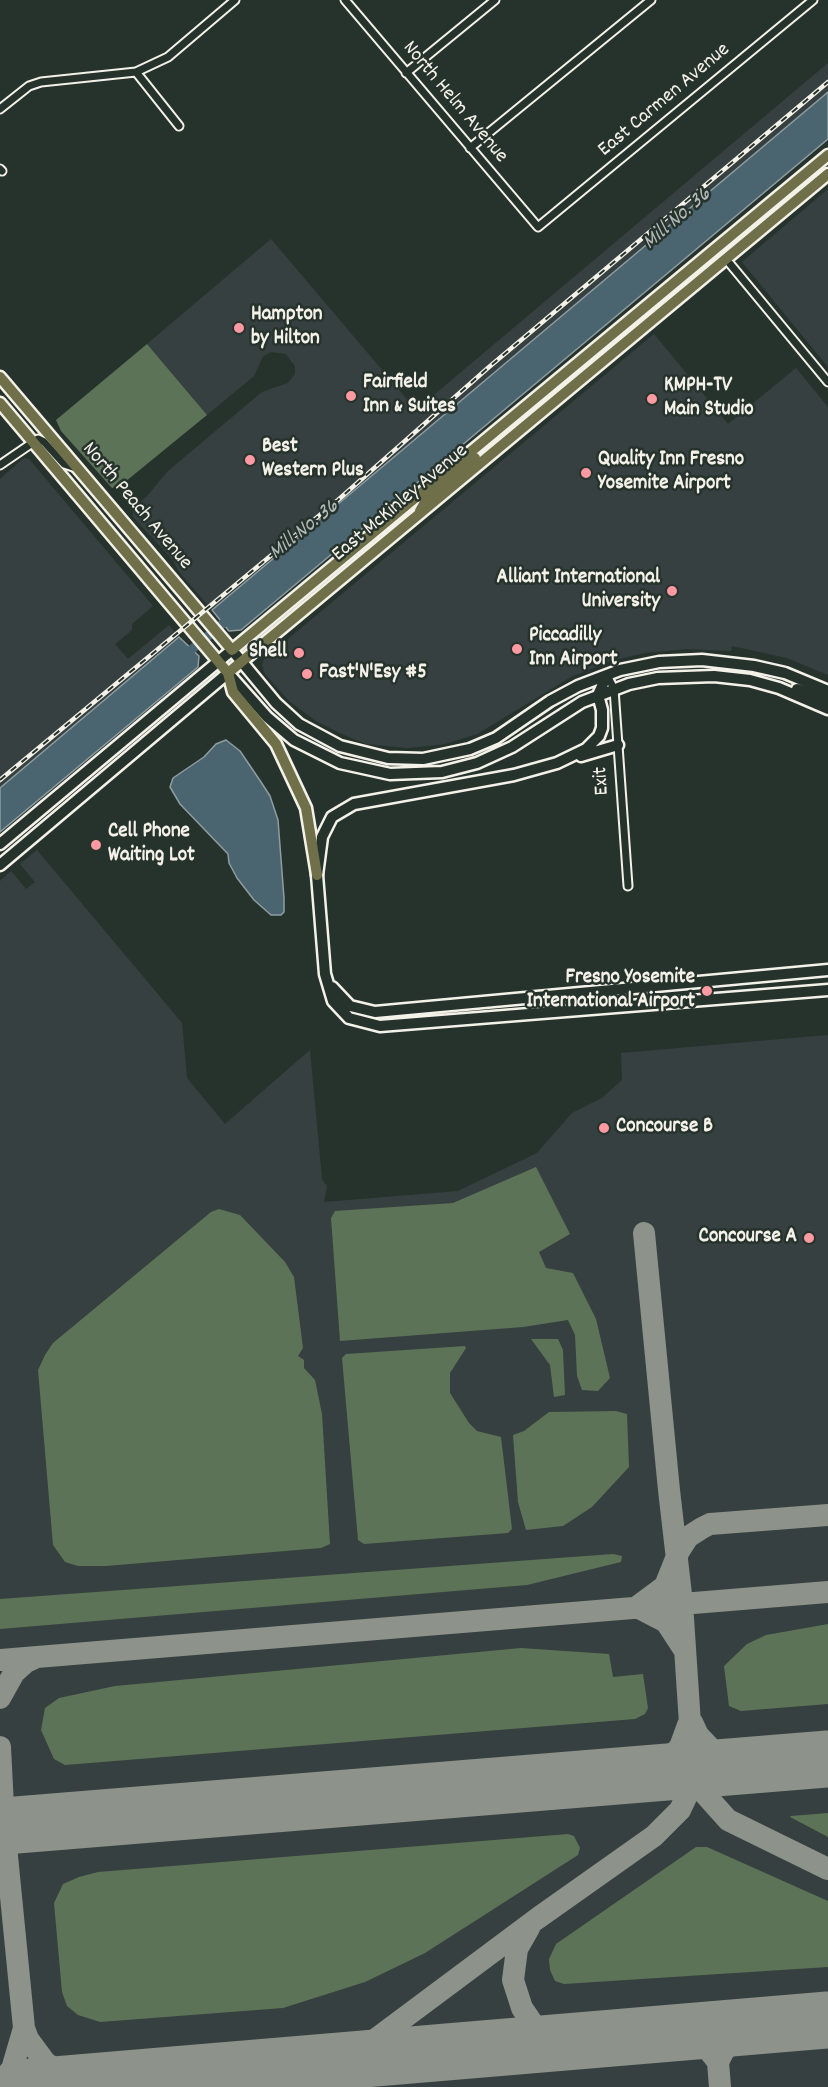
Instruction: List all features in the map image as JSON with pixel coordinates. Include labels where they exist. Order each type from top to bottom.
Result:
[{"type":"main road","name":"East McKinley Avenue","points":[[0,844],[828,155]]},
{"type":"main road","name":"East McKinley Avenue","points":[[0,865],[828,174]]},
{"type":"main road","points":[[726,259],[727,249],[769,213],[797,181]]},
{"type":"main road","name":"North Peach Avenue","points":[[0,377],[276,703],[311,732],[357,752],[404,759],[446,755],[483,744],[560,695],[607,675],[659,662],[715,660],[777,671],[828,691]]},
{"type":"main road","name":"North Peach Avenue","points":[[0,403],[218,661],[228,674],[233,692],[276,744],[298,786],[310,827],[317,875]]},
{"type":"main road","points":[[419,515],[426,499],[477,456],[505,424]]},
{"type":"main road","points":[[228,674],[267,717],[294,740],[340,763],[390,774],[442,772],[477,763],[512,747],[563,712],[598,694],[658,678],[700,675],[739,679],[779,688],[803,690],[828,701]]},
{"type":"main road","points":[[557,763],[586,749],[599,736],[603,719],[598,694],[607,675]]},
{"type":"main road","points":[[779,688],[828,710]]},
{"type":"main road","points":[[618,745],[481,783],[345,807],[332,817],[324,830],[317,875],[325,974],[329,991],[340,1011],[359,1022],[380,1026],[828,990]]},
{"type":"main road","points":[[325,974],[342,1000],[350,1006],[375,1012],[828,970]]},
{"type":"main road","points":[[609,989],[610,1008]]},
{"type":"street","points":[[0,109],[29,86],[41,82],[136,72],[168,57],[235,0]]},
{"type":"street","name":"North Helm Avenue","points":[[345,0],[538,227]]},
{"type":"street","points":[[406,73],[495,0]]},
{"type":"street","points":[[470,148],[651,0]]},
{"type":"street","name":"East Carmen Avenue","points":[[538,227],[813,0]]},
{"type":"street","points":[[136,72],[179,126]]},
{"type":"street","points":[[726,259],[828,382]]},
{"type":"street","points":[[0,465],[32,440],[41,440],[64,464],[77,468]]},
{"type":"street","name":"Exit","points":[[607,675],[614,689],[628,886]]},
{"type":"shaded area","points":[[828,63],[828,92],[212,610],[180,573],[172,559],[133,517],[132,509],[147,496],[168,471],[262,392],[288,383],[295,374],[295,366],[286,354],[271,352],[263,356],[254,376],[207,415],[147,344],[271,239],[416,410]]},
{"type":"shaded area","points":[[828,189],[828,367],[742,262]]},
{"type":"shaded area","points":[[654,334],[728,424],[796,368],[828,407],[828,675],[787,658],[732,646],[731,651],[686,649],[645,653],[614,660],[571,677],[477,734],[445,744],[408,748],[366,744],[316,721],[289,701],[265,674],[262,665],[264,659]]},
{"type":"shaded area","points":[[24,458],[29,459],[153,606],[132,624],[132,630],[115,644],[128,659],[169,625],[179,637],[0,787],[0,479]]},
{"type":"shaded area","name":"Fresno Yosemite International Airport","points":[[37,850],[182,1023],[187,1078],[225,1124],[310,1050],[322,1179],[327,1186],[324,1202],[458,1191],[537,1153],[572,1113],[602,1098],[622,1080],[621,1053],[828,1035],[828,2087],[0,2087],[0,881],[11,871],[26,889],[35,882],[20,864]]},
{"type":"green space","points":[[147,344],[207,415],[120,486],[112,488],[61,431],[56,420]]},
{"type":"green space","points":[[536,1167],[570,1234],[539,1252],[546,1268],[573,1273],[596,1319],[610,1378],[598,1391],[582,1390],[577,1376],[575,1335],[568,1320],[523,1327],[340,1341],[331,1218],[335,1211],[453,1203]]},
{"type":"green space","points":[[219,1209],[240,1215],[285,1262],[294,1277],[303,1348],[298,1356],[304,1360],[304,1368],[315,1380],[322,1414],[330,1544],[321,1548],[106,1566],[78,1566],[65,1562],[53,1545],[38,1370],[53,1343],[211,1212]]},
{"type":"green space","points":[[531,1339],[558,1339],[563,1350],[565,1395],[554,1397],[550,1365]]},
{"type":"green space","points":[[465,1346],[466,1348],[450,1373],[450,1393],[469,1423],[477,1431],[501,1437],[512,1529],[508,1533],[364,1544],[358,1540],[342,1358],[346,1354]]},
{"type":"green space","points":[[616,1411],[627,1414],[629,1467],[592,1507],[563,1526],[526,1530],[518,1502],[513,1435],[524,1431],[549,1412]]},
{"type":"green space","points":[[613,1554],[622,1556],[621,1562],[527,1585],[0,1629],[0,1599]]},
{"type":"green space","points":[[828,1624],[828,1704],[741,1711],[729,1706],[724,1666],[747,1644],[766,1635]]},
{"type":"green space","points":[[521,1648],[609,1654],[613,1677],[643,1674],[648,1708],[645,1714],[635,1719],[65,1765],[54,1759],[41,1730],[45,1708],[59,1698],[115,1686]]},
{"type":"green space","points":[[828,1813],[828,1837],[790,1817],[791,1816]]},
{"type":"green space","points":[[568,1834],[574,1836],[580,1848],[578,1855],[425,1953],[365,1982],[283,2008],[100,2022],[78,2015],[67,2006],[62,1992],[54,1903],[63,1884],[79,1877],[98,1872]]},
{"type":"green space","points":[[696,1847],[707,1847],[828,1901],[828,1967],[564,1984],[555,1981],[550,1970],[549,1959],[556,1944]]},
{"type":"water","points":[[828,92],[828,139],[241,630],[229,631],[212,610]]},
{"type":"water","points":[[179,637],[199,656],[198,667],[0,832],[0,788]]},
{"type":"water","points":[[226,740],[240,751],[261,782],[270,796],[278,820],[284,898],[284,912],[281,915],[271,915],[254,900],[237,878],[229,863],[228,854],[180,804],[170,787],[173,778],[204,757],[216,744]]},
{"type":"waterway","name":"Mill No. 36","points":[[185,655],[232,616]]},
{"type":"taxiway","points":[[345,2062],[538,1918],[654,1836],[680,1810],[689,1791],[693,1769],[682,1603],[644,1233]]},
{"type":"taxiway","points":[[638,1606],[665,1586],[679,1551],[688,1537],[710,1524],[828,1515]]},
{"type":"taxiway","points":[[0,1660],[828,1592]]},
{"type":"taxiway","points":[[637,1607],[666,1622],[685,1651]]},
{"type":"taxiway","points":[[0,1698],[14,1673],[26,1662],[37,1657]]},
{"type":"taxiway","points":[[692,1722],[698,1735],[715,1753],[733,1762],[769,1763]]},
{"type":"taxiway","points":[[610,1776],[646,1771],[668,1760],[680,1747],[688,1725]]},
{"type":"taxiway","points":[[0,1747],[4,1826],[24,2028],[28,2039],[45,2062],[74,2084]]},
{"type":"taxiway","points":[[693,1769],[702,1791],[728,1820],[828,1869]]},
{"type":"taxiway","points":[[529,1928],[517,1949],[513,1980],[522,2008],[537,2030],[550,2041],[560,2043]]},
{"type":"taxiway","points":[[720,2087],[718,2062],[723,2052],[737,2035],[755,2027]]},
{"type":"taxiway","points":[[0,2083],[12,2069],[24,2028]]},
{"type":"taxiway","points":[[681,2033],[703,2043],[718,2062]]},
{"type":"runway","points":[[4,1826],[828,1759]]},
{"type":"runway","points":[[31,2087],[828,2020]]},
{"type":"railway","points":[[0,780],[338,500],[489,367],[828,82]]},
{"type":"place","name":"Hampton by Hilton","points":[[239,328]]},
{"type":"place","name":"Fairfield Inn & Suites","points":[[351,396]]},
{"type":"place","name":"KMPH-TV Main Studio","points":[[652,399]]},
{"type":"place","name":"Best Western Plus","points":[[250,460]]},
{"type":"place","name":"Quality Inn Fresno Yosemite Airport","points":[[586,473]]},
{"type":"place","name":"Alliant International University","points":[[672,591]]},
{"type":"place","name":"Piccadilly Inn Airport","points":[[517,649]]},
{"type":"place","name":"Shell","points":[[299,653]]},
{"type":"place","name":"Fast'N'Esy #5","points":[[307,674]]},
{"type":"place","name":"Cell Phone Waiting Lot","points":[[96,845]]},
{"type":"place","name":"Fresno Yosemite International Airport","points":[[707,991]]},
{"type":"place","name":"Concourse B","points":[[604,1128]]},
{"type":"place","name":"Concourse A","points":[[809,1238]]}]
